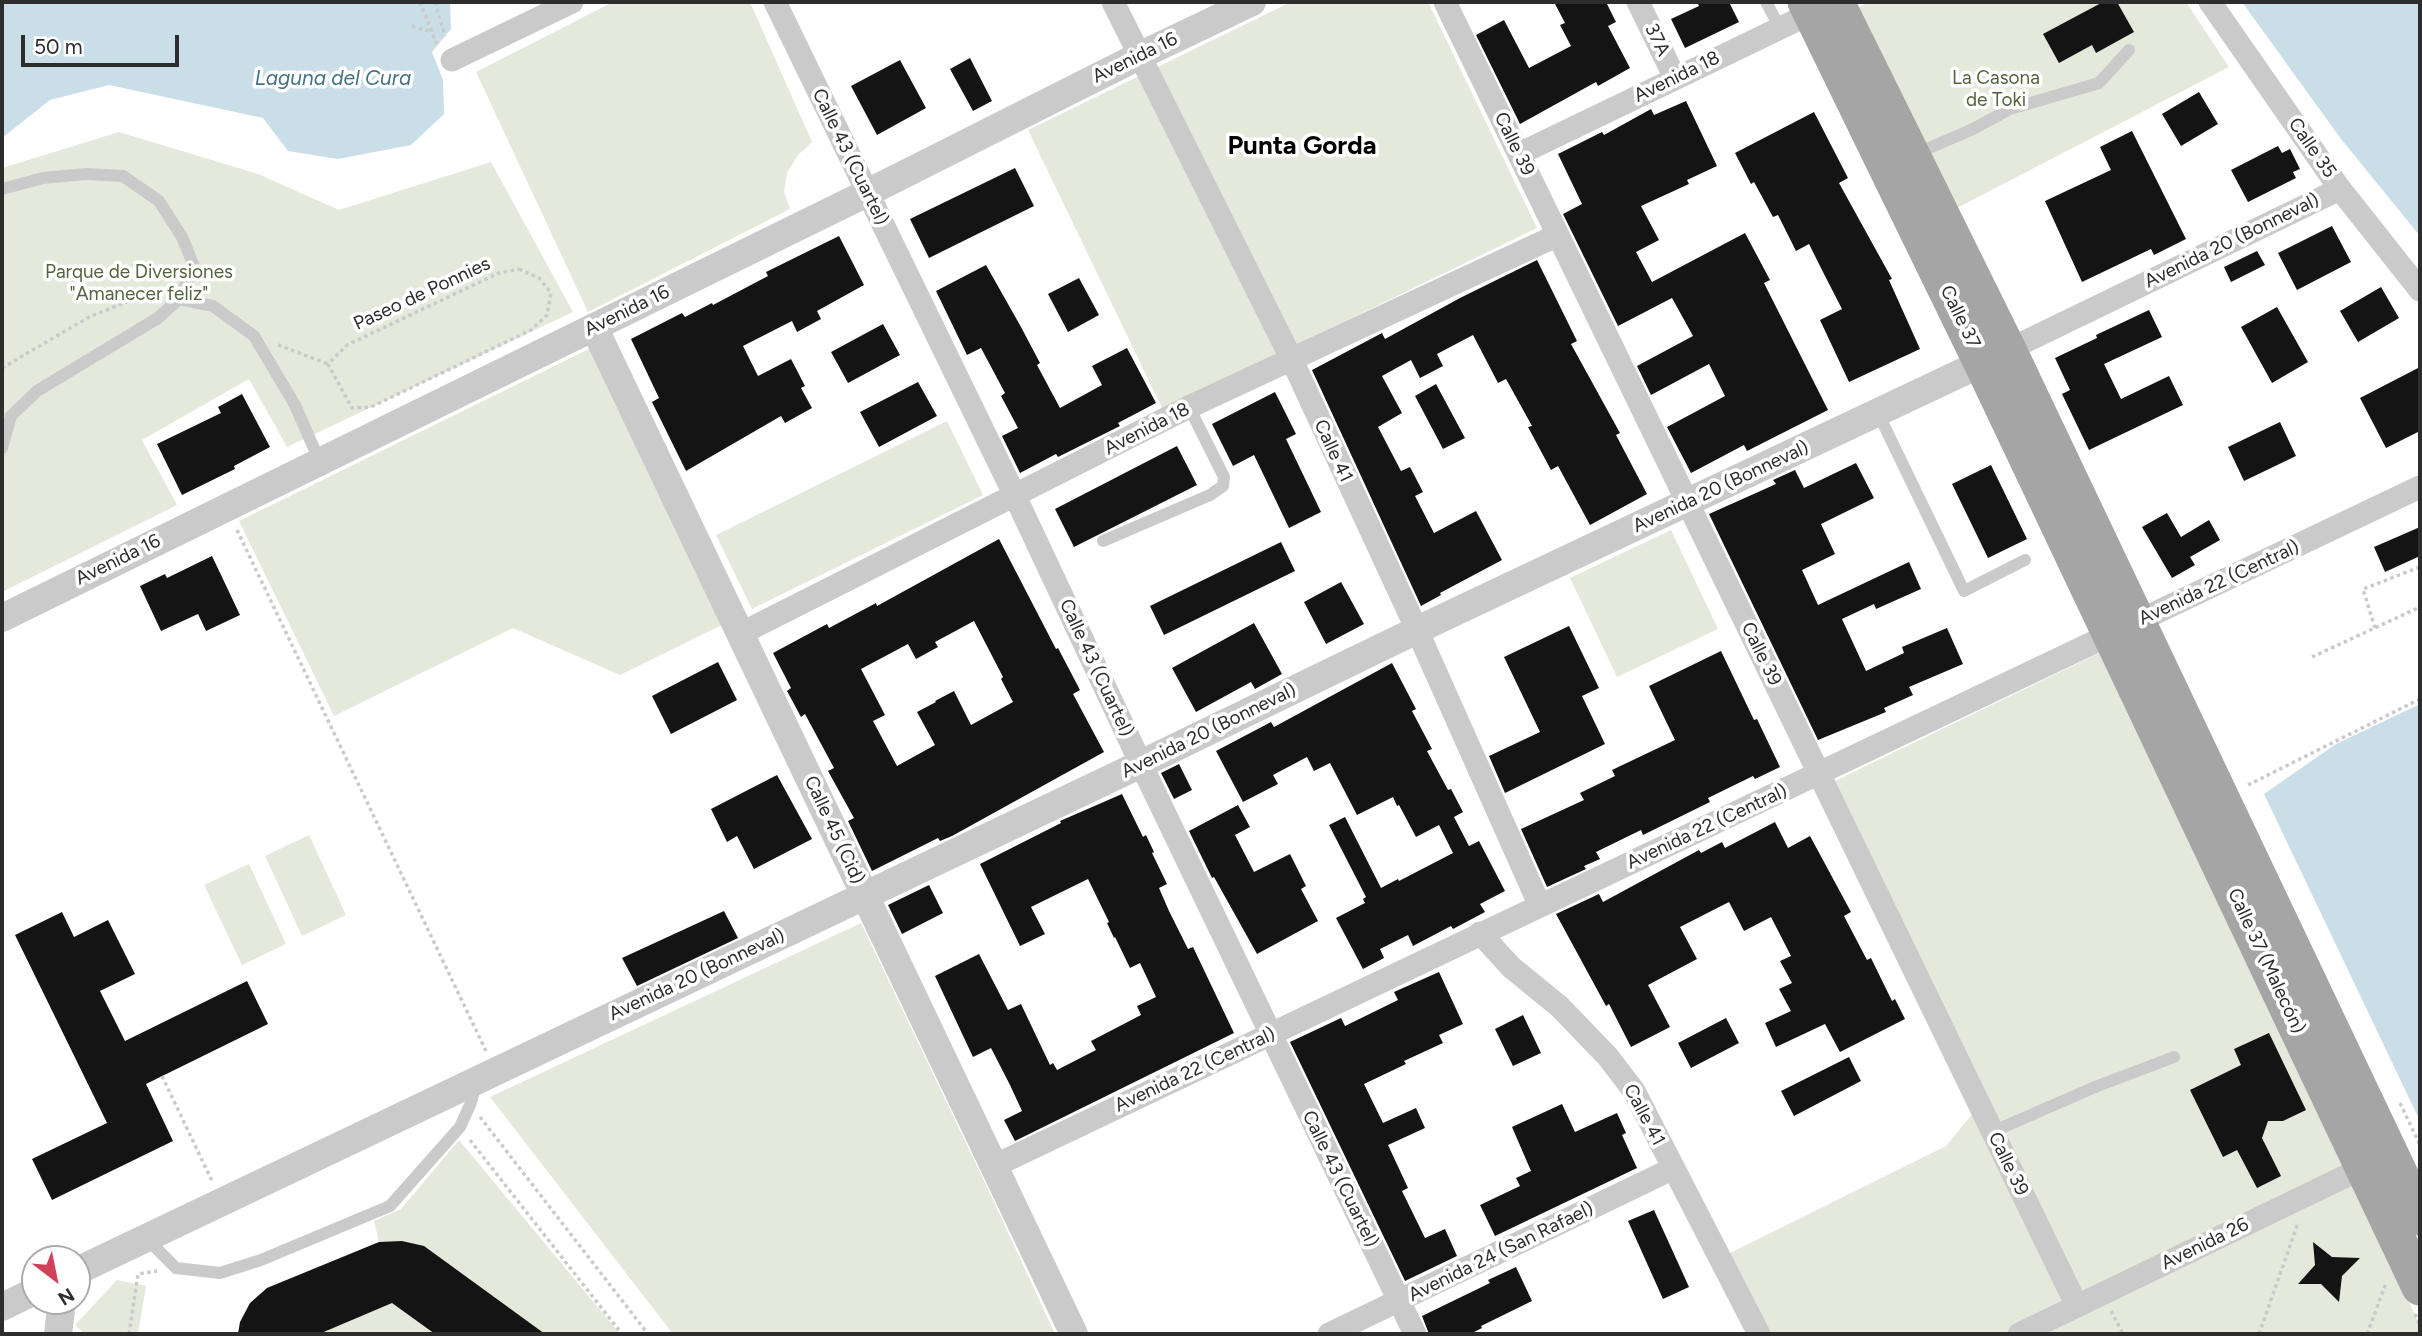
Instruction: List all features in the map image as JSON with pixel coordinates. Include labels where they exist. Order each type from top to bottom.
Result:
[{"type":"main road","name":"Calle 37","points":[[1813,9],[1912,155],[1995,357]]},
{"type":"main road","name":"Calle 37","points":[[1813,9],[1995,357],[2123,629]]},
{"type":"main road","name":"Calle 37 (Malecón)","points":[[2123,629],[2377,1161],[2420,1217]]},
{"type":"main road","name":"Calle 37 (Malecón)","points":[[2377,1161],[2404,1282]]},
{"type":"street","points":[[445,53],[572,2]]},
{"type":"street","name":"Calle 43 (Cuartel)","points":[[775,2],[1015,496],[1415,1334]]},
{"type":"street","name":"Calle 41","points":[[1113,2],[1291,358],[1417,630],[1540,906]]},
{"type":"street","name":"Avenida 16","points":[[2,618],[1252,2]]},
{"type":"street","name":"Calle 39","points":[[1446,2],[2077,1307]]},
{"type":"street","name":"37A","points":[[1638,2],[1675,78]]},
{"type":"street","name":"Calle 35","points":[[2210,2],[2340,189],[2420,290]]},
{"type":"street","name":"Avenida 18","points":[[1519,154],[1813,9]]},
{"type":"street","name":"Avenida 20 (Bonneval)","points":[[91,1264],[481,1085],[865,895],[1995,357],[2340,189]]},
{"type":"street","name":"Avenida 18","points":[[740,634],[1189,407],[1559,235]]},
{"type":"street","name":"Calle 45 (Cid)","points":[[594,327],[1074,1334]]},
{"type":"street","name":"Avenida 22 (Central)","points":[[994,1166],[2420,487]]},
{"type":"street","name":"Calle 41","points":[[1480,933],[1511,967],[1560,1007],[1608,1057],[1634,1091],[1759,1334]]},
{"type":"street","name":"Avenida 26","points":[[2019,1334],[2377,1161]]},
{"type":"street","name":"Avenida 24 (San Rafael)","points":[[1329,1334],[1672,1169]]},
{"type":"street","points":[[2,1307],[21,1298]]},
{"type":"street","points":[[58,1334],[60,1315]]},
{"type":"lane","points":[[1766,2],[1813,9]]},
{"type":"lane","points":[[1912,155],[1971,131],[2010,109],[2099,83],[2129,50]]},
{"type":"lane","points":[[2,189],[43,178],[86,174],[123,176],[159,201],[182,237],[194,266],[180,299],[158,317],[37,391],[11,416],[2,448]]},
{"type":"lane","points":[[180,299],[213,306],[254,336],[295,405],[320,461]]},
{"type":"lane","points":[[1103,541],[1210,495],[1223,486],[1224,477],[1189,407]]},
{"type":"lane","points":[[1878,413],[1964,591],[2025,560]]},
{"type":"lane","points":[[1992,1132],[2095,1087],[2174,1057]]},
{"type":"lane","points":[[146,1238],[176,1268],[220,1273],[261,1260],[390,1206],[460,1127],[481,1085]]},
{"type":"path","points":[[420,2],[432,32],[445,53]]},
{"type":"path","points":[[435,2],[445,36]]},
{"type":"path","points":[[412,26],[432,32]]},
{"type":"path","name":"Paseo de Ponnies","points":[[519,269],[538,278],[551,293],[547,315],[531,330],[371,407],[352,408],[328,364],[347,345],[499,273],[519,269]]},
{"type":"path","points":[[2,368],[89,317],[149,293],[180,299]]},
{"type":"path","points":[[254,336],[328,364]]},
{"type":"path","points":[[226,507],[481,1085],[648,1334]]},
{"type":"path","points":[[2375,628],[2363,589],[2420,567]]},
{"type":"path","points":[[2312,657],[2420,607]]},
{"type":"path","points":[[2248,785],[2420,699]]},
{"type":"path","points":[[162,1076],[222,1202]]},
{"type":"path","points":[[460,1127],[622,1334]]},
{"type":"path","points":[[2259,1334],[2308,1195]]},
{"type":"path","points":[[129,1334],[138,1274],[176,1268]]},
{"type":"path","points":[[2367,1334],[2404,1282]]},
{"type":"green space","points":[[613,2],[750,2],[812,142],[798,155],[787,173],[784,192],[790,209],[588,312],[476,72]]},
{"type":"green space","points":[[1291,2],[1428,2],[1537,228],[1163,410],[1028,130]]},
{"type":"green space","name":"La Casona de Toki","points":[[1870,2],[2186,2],[2229,67],[1957,208],[1859,7]]},
{"type":"green space","name":"Parque de Diversiones \"Amanecer feliz\"","points":[[119,132],[258,174],[339,210],[491,162],[573,312],[287,447],[249,379],[142,440],[177,505],[2,592],[2,168]]},
{"type":"green space","points":[[593,347],[728,622],[620,675],[513,628],[334,716],[239,521]]},
{"type":"green space","points":[[947,421],[983,495],[752,609],[716,535]]},
{"type":"green space","points":[[1671,530],[1718,629],[1617,677],[1570,578]]},
{"type":"green space","points":[[2101,652],[2251,973],[2351,1174],[2420,1326],[2420,1334],[1770,1334],[1730,1253],[1946,1146],[1984,1100],[1835,781]]},
{"type":"green space","points":[[309,835],[346,915],[302,936],[265,856]]},
{"type":"green space","points":[[249,864],[286,944],[242,965],[204,885]]},
{"type":"green space","points":[[861,923],[1055,1334],[673,1334],[490,1097]]},
{"type":"green space","points":[[459,1140],[620,1334],[238,1334],[240,1322],[250,1303],[267,1288],[379,1242],[374,1221],[401,1209]]},
{"type":"green space","points":[[117,1280],[146,1286],[138,1334],[85,1334],[75,1325],[84,1315],[91,1315],[91,1308]]},
{"type":"water","name":"Laguna del Cura","points":[[2,2],[450,2],[451,29],[432,52],[443,80],[444,114],[411,145],[338,159],[288,151],[263,118],[109,85],[50,100],[2,138]]},
{"type":"water","points":[[2242,2],[2420,2],[2420,236],[2341,139]]},
{"type":"water","points":[[2420,704],[2420,1121],[2264,794],[2336,744]]},
{"type":"building","points":[[1554,2],[1606,2],[1616,22],[1608,26],[1630,68],[1598,86],[1596,82],[1520,124],[1476,35],[1504,20],[1529,68],[1571,46],[1560,25],[1565,23]]},
{"type":"building","points":[[1697,2],[1729,2],[1739,22],[1685,48],[1671,19],[1699,6]]},
{"type":"building","name":"La Casona de Toki","points":[[2103,2],[2117,2],[2134,32],[2096,53],[2092,45],[2059,63],[2043,34]]},
{"type":"building","points":[[970,58],[992,101],[973,111],[950,69]]},
{"type":"building","points":[[900,60],[926,108],[877,135],[851,86]]},
{"type":"building","points":[[2199,92],[2218,124],[2181,146],[2162,114]]},
{"type":"building","points":[[1686,101],[1717,166],[1687,180],[1689,184],[1641,206],[1659,240],[1636,252],[1652,282],[1745,233],[1770,280],[1764,283],[1828,410],[1747,451],[1744,445],[1691,473],[1667,427],[1725,396],[1709,364],[1651,395],[1637,366],[1693,336],[1672,298],[1618,326],[1563,214],[1582,204],[1558,154],[1602,132],[1604,135],[1651,109],[1654,115]]},
{"type":"building","points":[[1814,112],[1848,178],[1839,183],[1892,279],[1889,280],[1920,349],[1849,382],[1820,320],[1842,309],[1809,244],[1796,251],[1778,215],[1773,217],[1735,153]]},
{"type":"building","points":[[2132,131],[2186,239],[2154,255],[2151,249],[2082,282],[2045,201],[2111,170],[2100,147]]},
{"type":"building","points":[[2278,146],[2282,153],[2290,149],[2300,169],[2293,172],[2296,178],[2248,202],[2231,170]]},
{"type":"building","points":[[1015,168],[1034,206],[929,258],[910,219]]},
{"type":"building","points":[[2332,226],[2351,262],[2297,290],[2278,253]]},
{"type":"building","points":[[839,236],[864,285],[817,311],[821,319],[797,332],[792,321],[743,346],[758,376],[791,359],[805,386],[801,388],[812,408],[785,423],[781,416],[686,471],[652,402],[659,398],[631,339],[682,313],[685,317],[712,303],[713,305],[768,276],[766,272]]},
{"type":"building","points":[[2257,251],[2265,265],[2231,282],[2224,267]]},
{"type":"building","points":[[1537,260],[1577,341],[1571,344],[1620,433],[1616,435],[1647,494],[1590,525],[1558,466],[1551,470],[1528,427],[1532,426],[1506,379],[1498,383],[1473,335],[1437,354],[1443,366],[1420,378],[1411,360],[1382,376],[1402,413],[1378,427],[1401,471],[1410,467],[1423,492],[1415,496],[1434,533],[1476,511],[1502,560],[1421,606],[1312,370],[1382,333],[1385,339]]},
{"type":"building","points":[[986,265],[1040,363],[1037,365],[1060,408],[1102,385],[1092,366],[1127,348],[1156,403],[1118,423],[1120,426],[1020,473],[1002,436],[1018,428],[1001,396],[1005,393],[981,348],[967,355],[936,291]]},
{"type":"building","points":[[1079,278],[1099,315],[1068,332],[1048,294]]},
{"type":"building","points":[[2381,287],[2399,318],[2358,342],[2340,311]]},
{"type":"building","points":[[2277,307],[2308,362],[2272,383],[2241,327]]},
{"type":"building","points":[[2149,310],[2162,337],[2104,364],[2121,399],[2169,376],[2183,405],[2089,450],[2062,394],[2070,390],[2055,358]]},
{"type":"building","points":[[883,324],[900,355],[848,383],[831,352]]},
{"type":"building","points":[[2420,367],[2420,431],[2386,448],[2360,398]]},
{"type":"building","points":[[918,382],[937,416],[879,447],[860,412]]},
{"type":"building","points":[[1436,384],[1465,438],[1443,449],[1415,396]]},
{"type":"building","points":[[1275,392],[1296,434],[1286,439],[1321,512],[1289,528],[1254,455],[1233,466],[1212,424]]},
{"type":"building","points":[[242,394],[270,447],[234,466],[235,469],[182,495],[157,444],[221,413],[218,407]]},
{"type":"building","points":[[2280,422],[2296,456],[2244,481],[2228,447]]},
{"type":"building","points":[[1177,446],[1197,485],[1074,547],[1055,509]]},
{"type":"building","points":[[1856,463],[1874,498],[1821,524],[1835,554],[1802,570],[1818,605],[1909,562],[1921,589],[1876,609],[1874,604],[1842,619],[1866,671],[1904,653],[1902,647],[1947,628],[1963,664],[1909,687],[1913,695],[1884,708],[1886,712],[1818,740],[1709,514],[1776,484],[1773,480],[1795,470],[1804,488]]},
{"type":"building","points":[[1991,465],[2027,539],[1988,558],[1952,484]]},
{"type":"building","points":[[2167,513],[2181,537],[2209,520],[2220,540],[2190,557],[2195,565],[2172,578],[2142,527]]},
{"type":"building","points":[[2420,527],[2420,556],[2385,572],[2374,547]]},
{"type":"building","points":[[999,539],[1080,690],[1073,694],[1104,752],[952,836],[940,841],[938,838],[872,871],[848,821],[854,818],[828,771],[834,768],[805,714],[801,717],[787,691],[791,688],[773,653],[827,624],[829,628],[876,603],[877,606]],"holes":[[[974,621],[1003,677],[1001,679],[1013,702],[971,725],[954,691],[917,712],[935,745],[897,766],[873,721],[885,715],[861,669],[908,644],[916,659],[938,647],[935,642]]]},
{"type":"building","points":[[1281,542],[1295,571],[1164,635],[1150,606]]},
{"type":"building","points":[[212,556],[240,615],[206,631],[198,614],[161,631],[140,586],[165,574],[167,578]]},
{"type":"building","points":[[1341,582],[1364,624],[1326,644],[1304,602]]},
{"type":"building","points":[[1254,623],[1282,674],[1255,689],[1251,682],[1196,712],[1172,668]]},
{"type":"building","points":[[1569,626],[1599,688],[1582,696],[1605,744],[1505,793],[1489,756],[1540,732],[1504,657]]},
{"type":"building","points":[[1721,651],[1780,767],[1755,779],[1753,776],[1708,798],[1710,802],[1643,835],[1641,830],[1596,852],[1600,859],[1584,866],[1586,869],[1547,887],[1521,829],[1584,800],[1580,793],[1615,776],[1612,770],[1675,740],[1649,686]]},
{"type":"building","points":[[718,662],[737,700],[671,734],[652,696]]},
{"type":"building","points":[[1392,663],[1416,709],[1412,711],[1432,749],[1427,751],[1463,812],[1454,817],[1469,846],[1479,841],[1505,891],[1480,904],[1485,912],[1453,929],[1451,926],[1413,946],[1408,935],[1380,949],[1384,958],[1363,969],[1336,918],[1365,903],[1363,899],[1366,897],[1329,825],[1345,817],[1381,888],[1453,853],[1439,825],[1416,837],[1393,797],[1357,815],[1330,763],[1314,771],[1307,757],[1273,775],[1278,784],[1243,802],[1216,751],[1271,722],[1274,727]]},
{"type":"building","points":[[1179,764],[1192,790],[1174,799],[1161,773]]},
{"type":"building","points":[[777,775],[812,839],[754,869],[737,836],[727,842],[711,809]]},
{"type":"building","points":[[1122,794],[1143,837],[1146,835],[1167,884],[1159,888],[1169,911],[1188,949],[1193,947],[1234,1033],[1015,1141],[1004,1120],[1022,1111],[1010,1085],[991,1048],[973,1057],[935,976],[979,954],[1008,1010],[1021,1004],[1050,1065],[1053,1063],[1057,1070],[1096,1050],[1091,1041],[1141,1015],[1137,1006],[1156,997],[1140,963],[1130,968],[1088,879],[1031,907],[1045,934],[1020,946],[980,864],[1061,823],[1060,821]]},
{"type":"building","points":[[1238,805],[1250,827],[1235,835],[1254,872],[1290,854],[1306,886],[1301,889],[1318,921],[1257,954],[1214,877],[1212,878],[1189,831]]},
{"type":"building","points":[[1775,822],[1788,848],[1810,836],[1851,912],[1844,916],[1867,960],[1871,958],[1892,1001],[1895,999],[1905,1019],[1840,1052],[1825,1024],[1776,1047],[1765,1023],[1791,1011],[1779,989],[1792,983],[1780,961],[1791,956],[1771,917],[1744,931],[1729,902],[1680,927],[1697,959],[1648,985],[1670,1027],[1631,1047],[1556,914],[1599,894],[1603,902],[1699,850],[1701,853],[1722,842],[1725,848]]},
{"type":"building","points":[[929,885],[943,913],[902,934],[888,905]]},
{"type":"building","points":[[724,911],[738,938],[637,986],[622,958]]},
{"type":"building","points":[[62,912],[74,937],[108,920],[135,974],[100,991],[125,1041],[247,981],[268,1024],[146,1084],[173,1141],[52,1200],[32,1159],[107,1123],[15,935]]},
{"type":"building","points":[[1439,972],[1463,1024],[1439,1035],[1443,1043],[1364,1084],[1383,1123],[1416,1108],[1425,1128],[1388,1145],[1408,1188],[1402,1191],[1425,1238],[1445,1229],[1457,1256],[1405,1281],[1290,1042],[1341,1018],[1345,1026],[1398,1000],[1394,992]]},
{"type":"building","points":[[1523,1015],[1541,1053],[1513,1066],[1495,1029]]},
{"type":"building","points":[[1726,1018],[1739,1043],[1691,1068],[1678,1043]]},
{"type":"building","points":[[2269,1033],[2306,1110],[2283,1121],[2268,1121],[2262,1138],[2281,1176],[2257,1188],[2237,1150],[2223,1157],[2190,1090],[2241,1065],[2234,1049]]},
{"type":"building","points":[[1849,1057],[1861,1081],[1794,1116],[1781,1091]]},
{"type":"building","points":[[1562,1104],[1575,1132],[1617,1113],[1626,1133],[1622,1135],[1637,1168],[1495,1236],[1480,1205],[1520,1186],[1516,1178],[1531,1171],[1512,1127]]},
{"type":"building","points":[[1654,1210],[1689,1287],[1663,1299],[1628,1221]]},
{"type":"building","points":[[402,1241],[424,1246],[545,1334],[435,1334],[392,1303],[319,1334],[238,1334],[240,1322],[250,1303],[267,1288],[379,1242]]},
{"type":"building","points":[[2313,1242],[2332,1257],[2360,1258],[2342,1276],[2339,1302],[2321,1284],[2298,1284],[2315,1265]]},
{"type":"building","points":[[1516,1267],[1532,1301],[1470,1334],[1429,1334],[1422,1316],[1490,1283],[1488,1280]]},
{"type":"district","name":"Punta Gorda","points":[[1302,146]]}]
